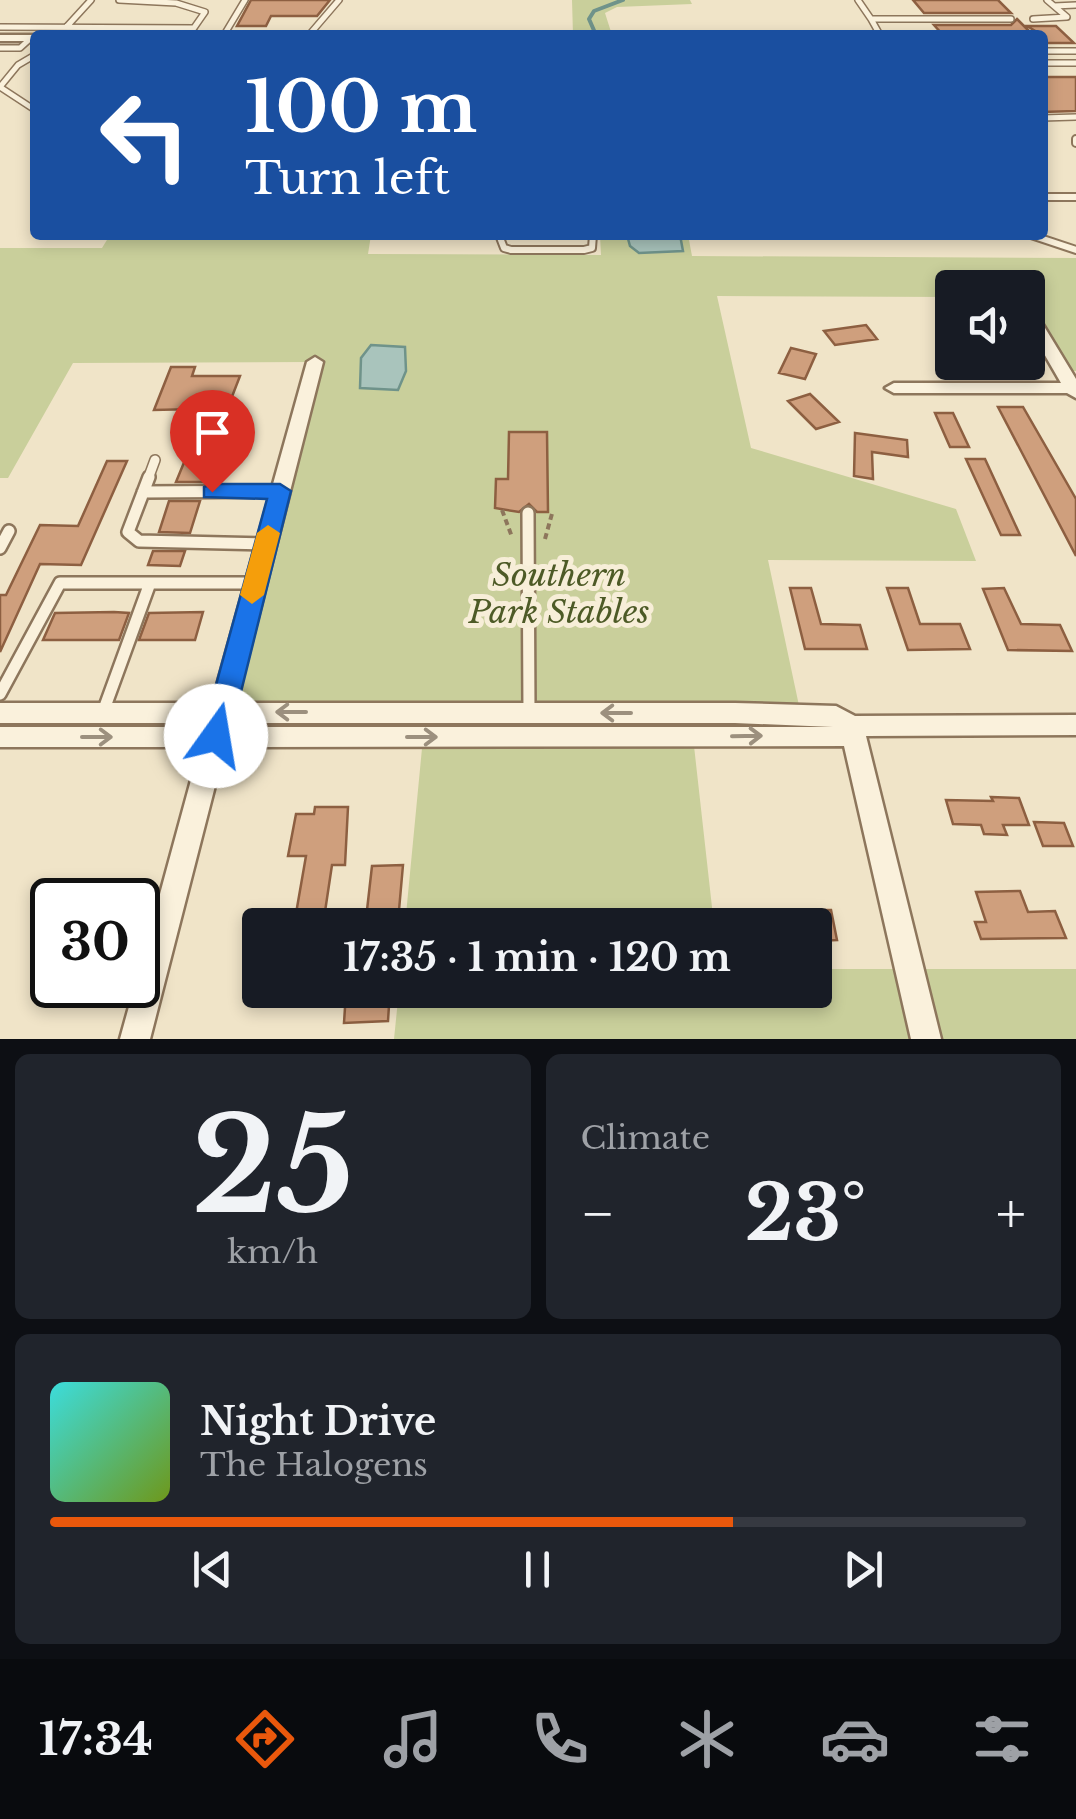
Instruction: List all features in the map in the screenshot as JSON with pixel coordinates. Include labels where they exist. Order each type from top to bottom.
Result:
[{"type":"street","points":[[0,38],[30,38]]},
{"type":"street","points":[[1045,341],[1074,390]]},
{"type":"street","points":[[135,1039],[314,362]]},
{"type":"street","points":[[894,388],[1074,390]]},
{"type":"street","points":[[0,712],[103,712],[218,724]]},
{"type":"street","points":[[0,737],[218,724],[530,726],[841,737],[851,726],[1076,725]]},
{"type":"street","points":[[851,726],[926,1039]]},
{"type":"lane","points":[[65,28],[90,0]]},
{"type":"lane","points":[[0,28],[194,28],[204,10],[184,0],[119,0]]},
{"type":"lane","points":[[227,30],[246,0]]},
{"type":"lane","points":[[310,30],[314,23],[331,16],[339,0]]},
{"type":"lane","points":[[858,0],[877,30]]},
{"type":"lane","points":[[1034,19],[1068,17],[1048,0]]},
{"type":"lane","points":[[1054,6],[1076,5]]},
{"type":"lane","points":[[871,19],[1011,19]]},
{"type":"lane","points":[[0,48],[20,48],[30,40]]},
{"type":"lane","points":[[1048,51],[1076,51]]},
{"type":"lane","points":[[30,58],[18,64],[0,87],[30,107]]},
{"type":"lane","points":[[1048,63],[1076,64]]},
{"type":"lane","points":[[1048,118],[1076,118]]},
{"type":"lane","points":[[1048,197],[1076,197]]},
{"type":"lane","points":[[501,240],[504,248],[548,250],[592,248],[593,240]]},
{"type":"lane","points":[[1045,240],[1076,250]]},
{"type":"lane","points":[[155,460],[128,532],[139,542],[265,544]]},
{"type":"lane","points":[[143,492],[280,491]]},
{"type":"lane","points":[[528,513],[526,701],[530,726]]},
{"type":"lane","points":[[0,548],[9,531]]},
{"type":"lane","points":[[0,694],[60,583],[255,584]]},
{"type":"lane","points":[[103,712],[150,583]]},
{"type":"green space","points":[[572,0],[690,0],[692,4],[617,7],[605,13],[610,30],[573,30]]},
{"type":"green space","name":"Southern Park Stables","points":[[107,240],[370,240],[368,254],[601,255],[600,240],[689,240],[692,256],[1076,258],[1076,371],[1063,371],[1045,341],[1045,270],[935,270],[935,297],[717,296],[751,448],[956,509],[976,561],[768,560],[801,715],[851,726],[693,737],[712,908],[407,908],[423,738],[0,737],[0,713],[220,711],[309,362],[73,363],[8,478],[0,478],[0,248],[102,248]]},
{"type":"green space","points":[[832,969],[1076,969],[1076,1039],[394,1039],[397,1008],[832,1008]]},
{"type":"water","points":[[628,240],[681,240],[683,251],[639,253]]},
{"type":"water","points":[[371,345],[405,347],[406,371],[398,390],[360,388],[361,358]]},
{"type":"building","points":[[251,0],[330,0],[317,16],[271,16],[266,26],[237,26]]},
{"type":"building","points":[[913,0],[998,0],[1011,13],[924,13]]},
{"type":"building","points":[[1017,19],[1028,30],[938,30],[934,25],[1011,25]]},
{"type":"building","points":[[1027,26],[1056,26],[1074,43],[1048,43],[1048,30]]},
{"type":"building","points":[[1048,77],[1076,77],[1076,111],[1048,112]]},
{"type":"building","points":[[866,325],[877,339],[835,345],[824,331]]},
{"type":"building","points":[[791,348],[816,354],[805,379],[779,373]]},
{"type":"building","points":[[171,367],[195,367],[192,376],[240,376],[209,456],[218,456],[208,482],[176,482],[199,426],[189,426],[196,409],[154,410]]},
{"type":"building","points":[[810,394],[839,422],[816,429],[788,401]]},
{"type":"building","points":[[998,407],[1023,407],[1076,499],[1076,556]]},
{"type":"building","points":[[935,413],[953,413],[969,447],[950,447]]},
{"type":"building","points":[[509,432],[547,432],[548,512],[537,512],[529,504],[519,512],[495,508],[496,479],[508,479]]},
{"type":"building","points":[[855,433],[907,440],[908,457],[872,452],[873,479],[854,476]]},
{"type":"building","points":[[966,459],[985,459],[1020,535],[1001,535]]},
{"type":"building","points":[[107,461],[127,461],[81,565],[40,564],[0,652],[0,595],[6,595],[40,525],[78,526]]},
{"type":"building","points":[[169,501],[200,501],[190,533],[159,532]]},
{"type":"building","points":[[153,551],[185,551],[180,566],[148,565]]},
{"type":"building","points":[[790,588],[811,588],[821,624],[860,625],[867,649],[805,649]]},
{"type":"building","points":[[887,588],[908,588],[920,624],[960,624],[970,649],[908,650]]},
{"type":"building","points":[[1004,588],[1021,624],[1060,625],[1072,651],[1008,650],[983,589]]},
{"type":"building","points":[[203,612],[195,640],[139,640],[149,613]]},
{"type":"building","points":[[55,613],[129,613],[119,640],[43,640]]},
{"type":"building","points":[[991,797],[1019,798],[1029,825],[1003,825],[1007,835],[984,834],[981,825],[953,824],[946,800],[993,801]]},
{"type":"building","points":[[315,807],[348,807],[345,865],[332,865],[326,908],[297,908],[306,856],[288,856],[296,814],[314,814]]},
{"type":"building","points":[[1034,822],[1064,823],[1073,846],[1043,846]]},
{"type":"building","points":[[403,865],[399,908],[367,908],[372,866]]},
{"type":"building","points":[[1020,891],[1028,912],[1055,911],[1066,938],[981,939],[975,922],[986,922],[976,892]]},
{"type":"building","points":[[832,915],[837,940],[832,940]]},
{"type":"building","points":[[345,1008],[389,1008],[388,1021],[344,1023]]},
{"type":"waterway","points":[[594,30],[589,19],[594,11],[623,0]]},
{"type":"slow traffic","points":[[252,595],[268,533]]},
{"type":"route","points":[[212,492],[280,491],[216,736]]}]
